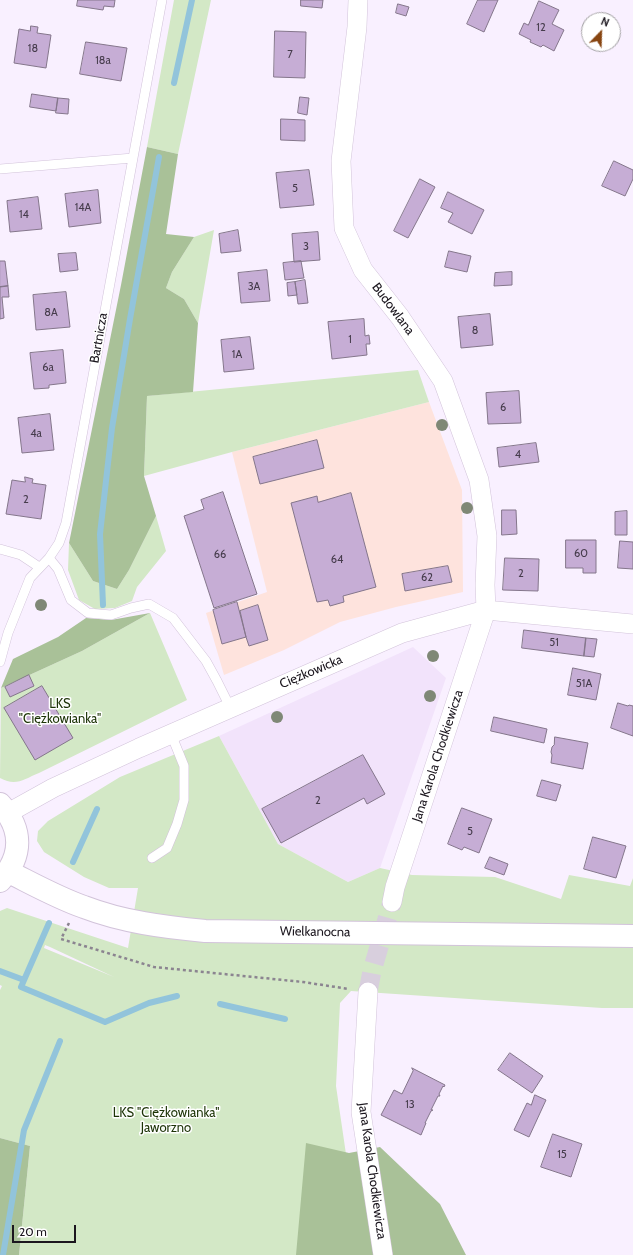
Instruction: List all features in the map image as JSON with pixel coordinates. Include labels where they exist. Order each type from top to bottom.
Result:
[{"type":"street","name":"Budowlana","points":[[358,0],[357,27],[341,161],[344,228],[363,270],[400,317],[444,381],[479,480],[487,536],[485,585],[486,610]]},
{"type":"street","name":"Ciężkowicka","points":[[4,808],[53,788],[230,707],[402,633],[486,610],[633,624]]},
{"type":"street","name":"Jana Karola Chodkiewicza","points":[[392,902],[395,887],[486,610]]},
{"type":"street","points":[[4,808],[15,826],[18,842],[16,858],[4,876]]},
{"type":"street","name":"Wielkanocna","points":[[4,876],[33,885],[84,907],[121,918],[159,926],[205,931],[633,936]]},
{"type":"street","name":"Jana Karola Chodkiewicza","points":[[368,992],[361,1112],[384,1255]]},
{"type":"lane","name":"Bartnicza","points":[[0,662],[8,633],[30,578],[49,558],[59,543],[66,523],[162,0]]},
{"type":"lane","points":[[0,169],[132,158]]},
{"type":"lane","points":[[0,549],[21,555],[39,567]]},
{"type":"lane","points":[[49,558],[58,569],[71,600],[88,613],[111,615],[149,604],[173,618],[206,662],[217,680],[230,707]]},
{"type":"lane","points":[[152,858],[167,848],[177,824],[184,800],[184,766],[171,734]]},
{"type":"path","points":[[69,923],[61,939],[154,967],[302,982],[368,992]]},
{"type":"shaded area","points":[[429,402],[462,490],[463,592],[396,607],[340,622],[284,650],[224,675],[206,613],[267,592],[232,452]]},
{"type":"shaded area","points":[[413,647],[446,678],[380,868],[348,882],[278,844],[219,736]]},
{"type":"green space","points":[[174,0],[211,0],[178,154],[147,147]]},
{"type":"green space","points":[[147,147],[178,154],[166,234],[194,237],[172,272],[166,288],[184,299],[198,323],[193,392],[147,396],[144,476],[156,516],[129,570],[117,589],[93,581],[69,543]]},
{"type":"green space","points":[[214,230],[198,323],[184,299],[166,288],[172,272],[194,237]]},
{"type":"green space","points":[[418,370],[429,402],[144,476],[147,396]]},
{"type":"green space","points":[[156,516],[166,551],[137,587],[132,601],[115,608],[95,609],[79,600],[68,570],[69,543],[93,581],[117,589],[129,570]]},
{"type":"green space","name":"LKS \"Ciężkowianka\"","points":[[150,613],[187,700],[24,780],[11,782],[0,778],[1,688],[82,651]]},
{"type":"green space","points":[[150,613],[82,651],[1,688],[13,659],[58,637],[86,618],[111,620]]},
{"type":"green space","name":"LKS \"Ciężkowianka\" Jaworzno","points":[[219,736],[278,844],[348,882],[380,868],[412,875],[495,877],[561,899],[569,875],[630,886],[633,878],[633,1008],[602,1008],[351,991],[340,1003],[336,1086],[347,1161],[353,1255],[19,1255],[30,1146],[0,1138],[0,990],[2,986],[0,985],[0,911],[7,908],[128,948],[138,888],[109,888],[84,877],[44,852],[37,841],[38,831],[48,821],[120,777]],"holes":[[[45,945],[114,977],[44,948]]]},
{"type":"green space","points":[[0,1138],[30,1146],[19,1255],[0,1255]]},
{"type":"green space","points":[[306,1143],[349,1153],[380,1147],[440,1204],[466,1255],[296,1255]]},
{"type":"building","points":[[78,0],[115,0],[114,7],[104,6],[103,10],[77,6]]},
{"type":"building","points":[[301,0],[323,0],[322,8],[301,6]]},
{"type":"building","points":[[478,0],[498,0],[484,32],[467,24]]},
{"type":"building","points":[[539,1],[559,10],[552,24],[564,30],[554,51],[543,45],[541,47],[530,42],[531,40],[519,34],[524,23],[528,25]]},
{"type":"building","points":[[398,4],[409,7],[406,16],[396,13]]},
{"type":"building","points":[[31,26],[38,27],[37,33],[51,35],[46,68],[14,63],[19,29],[30,31]]},
{"type":"building","points":[[275,31],[306,32],[305,78],[274,77]]},
{"type":"building","points":[[86,42],[127,48],[121,81],[80,74]]},
{"type":"building","points":[[32,94],[58,98],[56,111],[30,107]]},
{"type":"building","points":[[300,97],[309,98],[307,115],[298,113]]},
{"type":"building","points":[[58,98],[69,99],[68,114],[56,113]]},
{"type":"building","points":[[281,119],[305,120],[305,141],[281,140]]},
{"type":"building","points":[[614,161],[633,170],[633,179],[625,196],[602,186]]},
{"type":"building","points":[[309,170],[314,205],[280,208],[276,173]]},
{"type":"building","points":[[420,179],[435,187],[408,238],[394,231]]},
{"type":"building","points":[[98,190],[101,223],[69,227],[65,194]]},
{"type":"building","points":[[448,192],[484,210],[472,234],[448,222],[453,213],[441,208]]},
{"type":"building","points":[[38,197],[42,229],[10,232],[7,201]]},
{"type":"building","points":[[238,230],[241,251],[221,253],[219,234]]},
{"type":"building","points":[[318,232],[320,260],[294,262],[292,234]]},
{"type":"building","points":[[449,251],[471,256],[467,272],[445,267]]},
{"type":"building","points":[[76,253],[78,270],[60,272],[58,254]]},
{"type":"building","points":[[0,261],[5,261],[8,286],[0,287]]},
{"type":"building","points":[[301,261],[304,278],[285,280],[283,263]]},
{"type":"building","points":[[267,270],[270,301],[241,303],[238,273]]},
{"type":"building","points":[[512,272],[512,285],[494,286],[495,273]]},
{"type":"building","points":[[305,280],[308,303],[298,304],[295,282]]},
{"type":"building","points":[[295,282],[297,295],[288,296],[287,283]]},
{"type":"building","points":[[8,286],[9,297],[2,297],[4,318],[0,319],[0,287]]},
{"type":"building","points":[[66,292],[70,327],[36,330],[33,295]]},
{"type":"building","points":[[490,314],[493,345],[461,348],[458,317]]},
{"type":"building","points":[[364,319],[365,336],[369,335],[370,344],[366,344],[367,355],[332,359],[328,322]]},
{"type":"building","points":[[250,337],[254,369],[224,372],[221,340]]},
{"type":"building","points":[[63,350],[66,383],[49,385],[49,388],[34,389],[30,353]]},
{"type":"building","points":[[519,391],[521,423],[488,424],[486,393]]},
{"type":"building","points":[[50,414],[54,450],[22,453],[18,418]]},
{"type":"building","points":[[317,440],[324,468],[260,484],[253,457]]},
{"type":"building","points":[[536,443],[539,462],[499,467],[497,448]]},
{"type":"building","points":[[25,477],[33,479],[32,483],[46,485],[41,519],[6,514],[12,480],[25,482]]},
{"type":"building","points":[[223,492],[257,594],[214,608],[184,516],[204,509],[201,500]]},
{"type":"building","points":[[351,493],[376,587],[343,596],[344,602],[330,606],[328,600],[317,602],[291,503],[317,496],[318,502]]},
{"type":"building","points":[[502,510],[516,510],[517,534],[502,535]]},
{"type":"building","points":[[627,511],[627,535],[615,535],[615,512]]},
{"type":"building","points":[[566,540],[596,540],[596,573],[583,573],[583,568],[566,568]]},
{"type":"building","points":[[620,541],[633,542],[633,569],[618,568]]},
{"type":"building","points":[[505,558],[539,559],[538,591],[503,590]]},
{"type":"building","points":[[448,566],[452,582],[405,591],[402,574]]},
{"type":"building","points":[[237,602],[246,637],[222,644],[213,610]]},
{"type":"building","points":[[258,605],[268,640],[249,646],[240,611]]},
{"type":"building","points":[[524,630],[586,638],[584,656],[522,648]]},
{"type":"building","points":[[586,638],[597,639],[594,657],[584,656]]},
{"type":"building","points":[[573,668],[601,674],[596,700],[568,695]]},
{"type":"building","points":[[29,675],[34,686],[10,697],[5,687]]},
{"type":"building","points":[[42,686],[73,738],[35,760],[4,708]]},
{"type":"building","points":[[618,703],[633,706],[633,736],[611,728]]},
{"type":"building","points":[[494,717],[547,729],[544,743],[491,731]]},
{"type":"building","points":[[555,737],[588,743],[583,769],[551,763],[551,752]]},
{"type":"building","points":[[363,755],[385,794],[367,804],[364,798],[281,843],[262,809]]},
{"type":"building","points":[[542,780],[561,785],[556,801],[537,796]]},
{"type":"building","points":[[462,808],[492,819],[479,853],[464,847],[462,850],[448,844]]},
{"type":"building","points":[[593,837],[626,846],[616,878],[584,869]]},
{"type":"building","points":[[490,857],[508,864],[504,875],[485,868]]},
{"type":"building","points":[[510,1053],[543,1076],[532,1093],[498,1070]]},
{"type":"building","points":[[412,1068],[445,1085],[444,1087],[443,1086],[439,1094],[440,1096],[438,1096],[431,1110],[433,1110],[425,1123],[421,1135],[381,1115],[394,1090],[402,1094],[413,1071]]},
{"type":"building","points":[[535,1095],[546,1100],[529,1137],[514,1130],[527,1103],[531,1105]]},
{"type":"building","points":[[553,1134],[582,1144],[571,1177],[541,1167]]},
{"type":"waterway","points":[[174,83],[192,0]]},
{"type":"waterway","points":[[103,605],[100,534],[112,428],[159,157]]},
{"type":"waterway","points":[[73,862],[97,809]]},
{"type":"waterway","points":[[49,923],[21,987],[105,1022],[149,1003],[177,996]]},
{"type":"waterway","points":[[0,971],[24,980]]},
{"type":"waterway","points":[[220,1004],[285,1019]]},
{"type":"waterway","points":[[3,1255],[24,1130],[60,1041]]},
{"type":"tunnel","points":[[368,992],[372,971],[392,902]]}]
